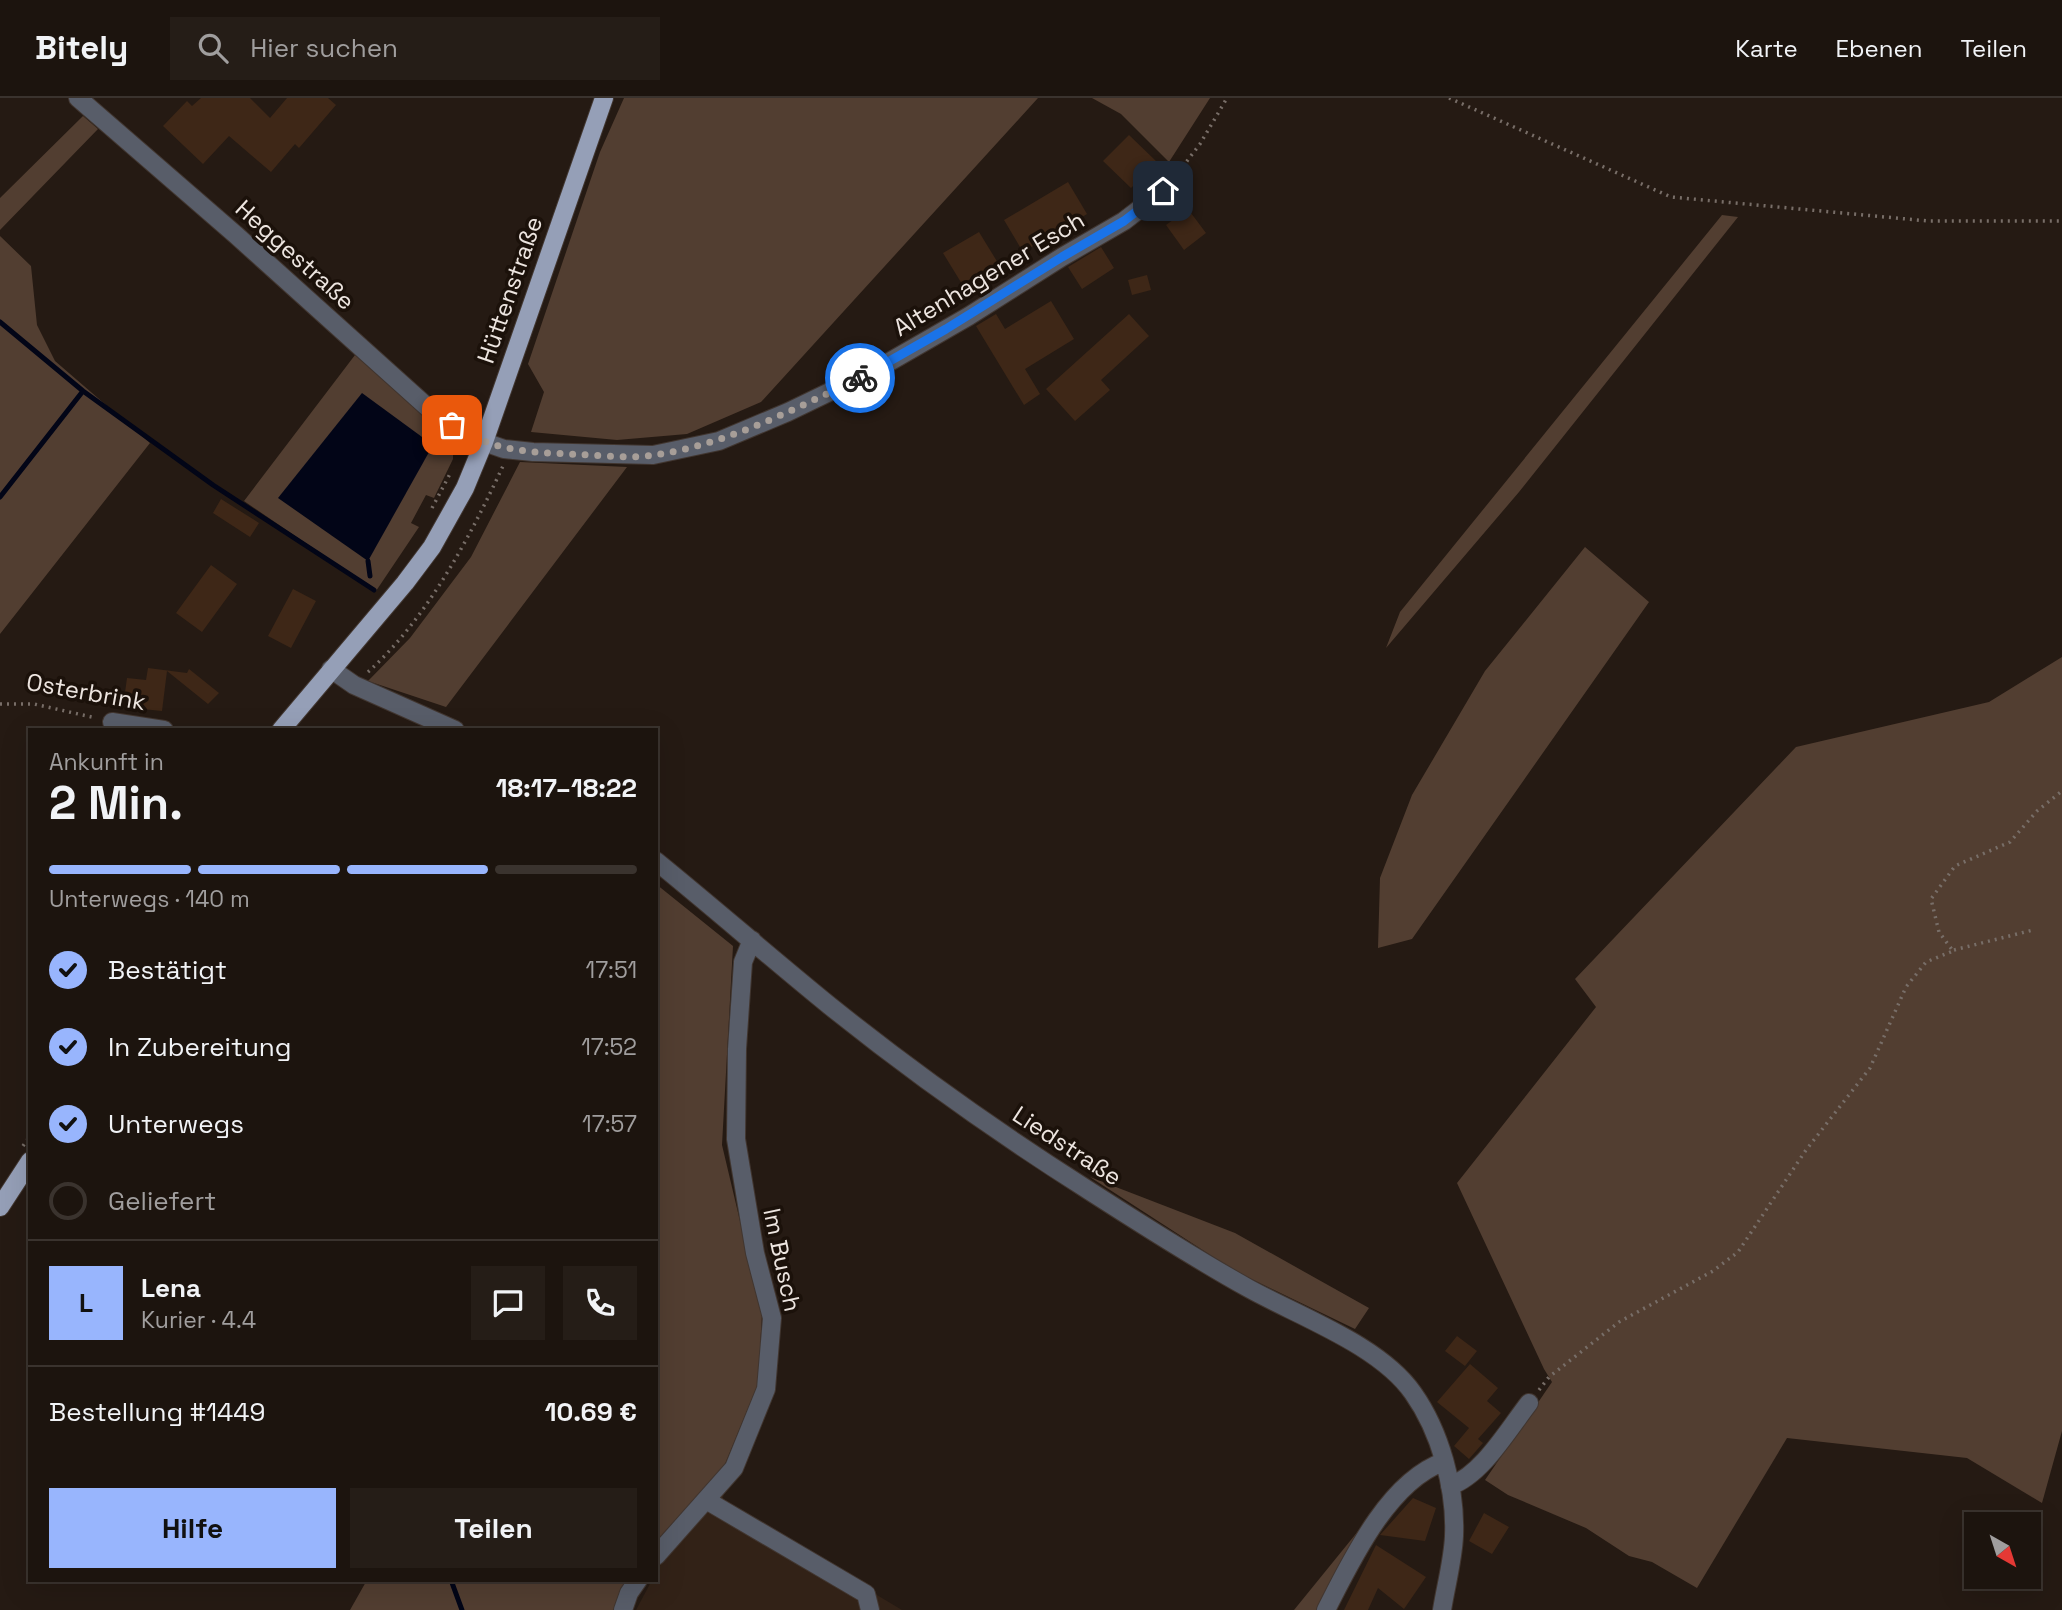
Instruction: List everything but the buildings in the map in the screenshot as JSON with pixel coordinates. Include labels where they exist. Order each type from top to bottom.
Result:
[{"type":"main road","name":"Hüttenstraße","points":[[283,728],[405,583],[432,547],[465,488],[484,442],[604,98]]},
{"type":"main road","points":[[0,1207],[28,1164]]},
{"type":"street","name":"Heggestraße","points":[[78,98],[236,235],[435,414],[468,436],[484,442]]},
{"type":"street","name":"Altenhagener Esch","points":[[484,442],[509,450],[653,455],[719,441],[788,412],[877,369],[1124,221],[1163,191]]},
{"type":"street","points":[[331,669],[354,685],[451,728]]},
{"type":"street","name":"Osterbrink","points":[[112,722],[151,728]]},
{"type":"street","name":"Liedstraße","points":[[658,863],[829,1005],[978,1117],[1084,1187],[1228,1276],[1337,1334],[1391,1369],[1411,1390],[1423,1410],[1450,1486],[1454,1535],[1442,1610]]},
{"type":"street","name":"Im Busch","points":[[658,1554],[734,1468],[766,1389],[772,1318],[755,1253],[736,1139],[736,1059],[743,962],[752,940]]},
{"type":"street","points":[[1450,1486],[1464,1481],[1478,1467],[1529,1403]]},
{"type":"street","points":[[1326,1610],[1344,1575],[1389,1503],[1422,1473],[1443,1462]]},
{"type":"street","points":[[706,1500],[866,1594],[870,1610]]},
{"type":"street","points":[[623,1610],[637,1582]]},
{"type":"path","points":[[1163,191],[1200,144],[1227,98]]},
{"type":"path","points":[[1449,98],[1671,197],[1928,221],[2062,221]]},
{"type":"path","points":[[354,685],[402,636],[442,578],[484,507],[509,450]]},
{"type":"path","points":[[426,519],[454,465]]},
{"type":"path","name":"Osterbrink","points":[[0,704],[34,704],[112,722]]},
{"type":"path","points":[[1954,951],[1939,932],[1931,899],[1955,866],[2010,842],[2038,811],[2062,791]]},
{"type":"path","points":[[1529,1403],[1549,1377],[1619,1322],[1713,1271],[1738,1252],[1806,1150],[1870,1068],[1906,988],[1926,962],[1954,951],[2034,930]]},
{"type":"shaded area","points":[[624,98],[1038,98],[761,402],[687,434],[617,440],[531,432],[544,392],[528,364],[600,152]]},
{"type":"shaded area","points":[[1092,98],[1210,98],[1169,162],[1121,114]]},
{"type":"shaded area","points":[[83,116],[98,129],[0,230],[0,198]]},
{"type":"shaded area","points":[[1722,215],[1738,217],[1519,492],[1386,648],[1400,612]]},
{"type":"shaded area","points":[[0,236],[31,266],[37,325],[55,361],[150,443],[0,634]]},
{"type":"shaded area","points":[[355,355],[428,420],[424,426],[453,450],[453,459],[434,498],[426,495],[411,523],[419,527],[376,591],[244,501]]},
{"type":"shaded area","points":[[520,462],[627,467],[446,707],[368,681],[410,638],[471,557]]},
{"type":"shaded area","points":[[1585,547],[1649,602],[1412,939],[1378,948],[1380,878],[1412,795],[1485,671]]},
{"type":"shaded area","points":[[2062,657],[2062,1431],[2042,1503],[1967,1458],[1787,1438],[1697,1588],[1652,1562],[1629,1556],[1586,1528],[1508,1495],[1485,1480],[1552,1382],[1457,1183],[1596,1007],[1575,979],[1796,747],[1989,702]]},
{"type":"shaded area","points":[[658,886],[733,946],[722,1145],[762,1314],[758,1384],[725,1464],[658,1539]]},
{"type":"shaded area","points":[[1090,1177],[1235,1233],[1369,1308],[1355,1329],[1235,1271]]},
{"type":"shaded area","points":[[725,1489],[723,1498],[730,1507],[902,1610],[636,1610],[651,1582],[658,1582],[658,1569],[673,1544]]},
{"type":"shaded area","points":[[1385,1498],[1319,1610],[1294,1610]]},
{"type":"shaded area","points":[[366,1582],[631,1582],[618,1610],[350,1610]]},
{"type":"water","points":[[362,393],[433,445],[368,561],[278,498]]},
{"type":"waterway","points":[[0,322],[83,391],[213,485],[374,590]]},
{"type":"waterway","points":[[0,497],[83,391]]},
{"type":"waterway","points":[[368,561],[370,576]]},
{"type":"waterway","points":[[452,1582],[462,1610]]},
{"type":"way so far","points":[[452,425],[468,436],[509,450],[653,455],[719,441],[860,378]]},
{"type":"route","points":[[860,378],[969,316],[1124,221],[1163,191]]}]
